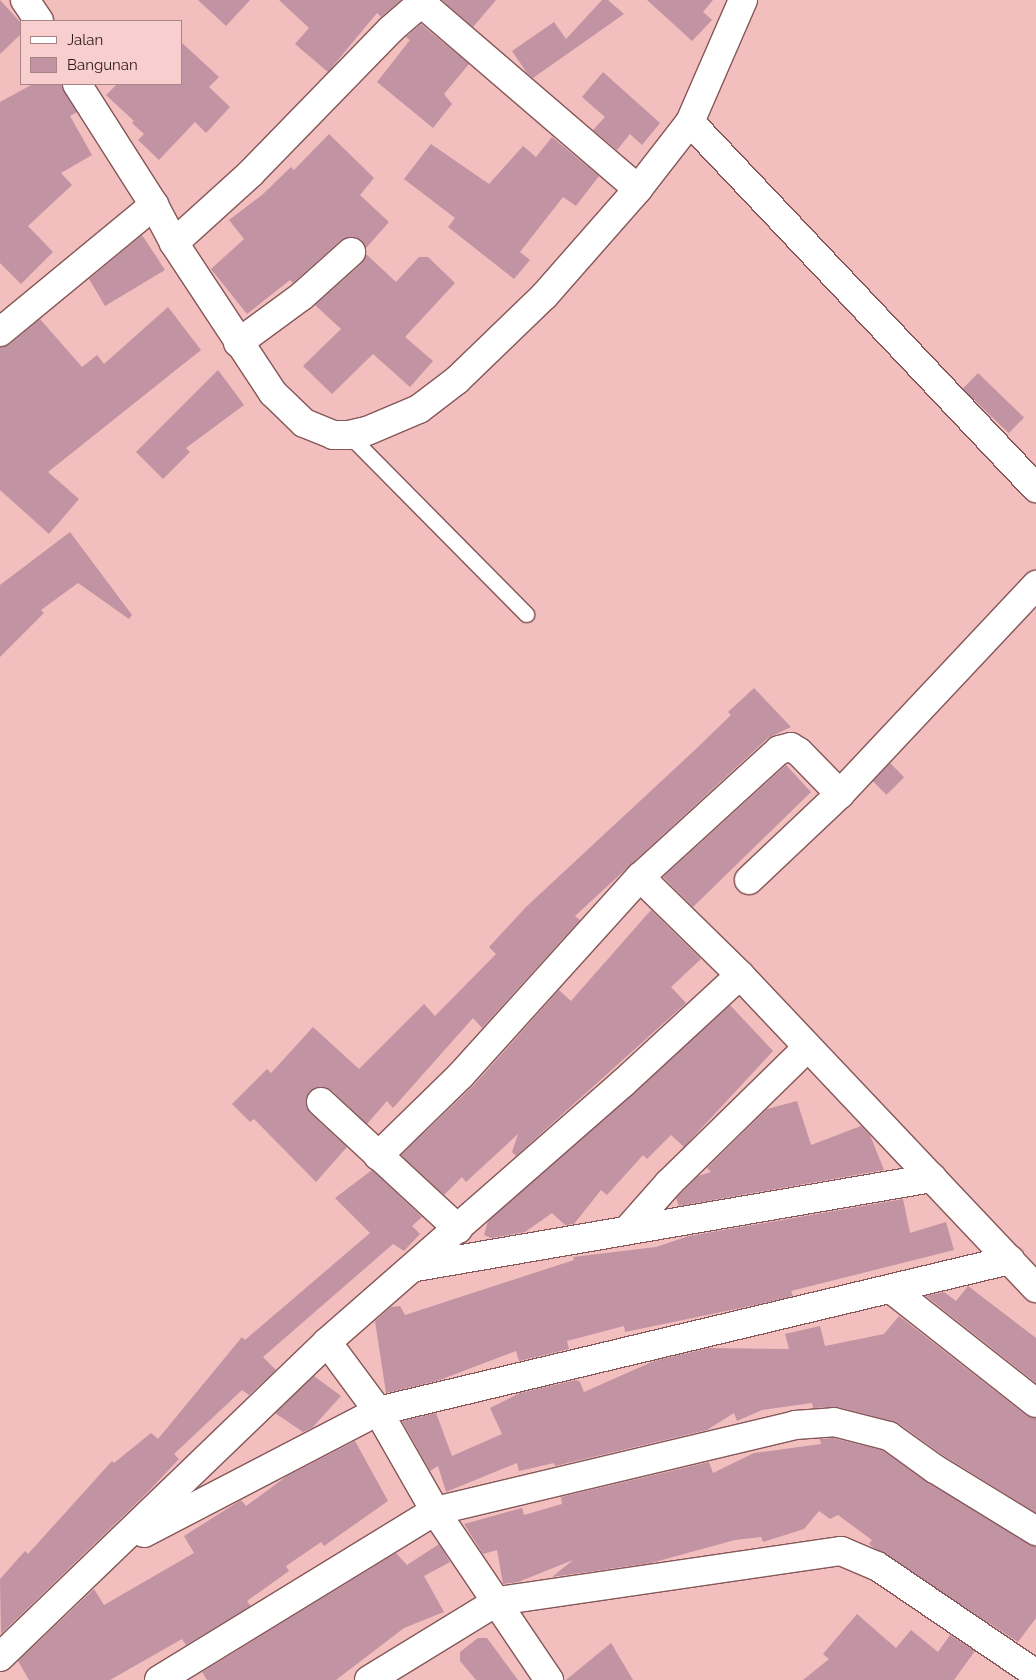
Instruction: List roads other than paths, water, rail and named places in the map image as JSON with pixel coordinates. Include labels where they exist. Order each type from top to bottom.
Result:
[{"type":"street","points":[[25,0],[37,20]]},
{"type":"street","points":[[78,85],[154,205],[174,243],[238,343],[293,415],[333,435],[349,435],[367,431],[418,409],[457,380],[545,295],[638,189],[690,122],[743,0]]},
{"type":"street","points":[[174,243],[250,174],[390,30],[422,4],[638,189]]},
{"type":"street","points":[[690,122],[1036,488]]},
{"type":"street","points":[[0,332],[154,205]]},
{"type":"street","points":[[238,343],[302,296],[351,252]]},
{"type":"street","points":[[749,880],[840,794],[1036,585]]},
{"type":"street","points":[[378,1156],[461,1075],[640,878],[779,750],[791,747],[799,752],[840,794]]},
{"type":"street","points":[[640,878],[740,975],[1036,1288]]},
{"type":"street","points":[[0,1657],[119,1546],[327,1342],[458,1229],[740,975]]},
{"type":"street","points":[[629,1228],[670,1183],[807,1048]]},
{"type":"street","points":[[321,1102],[458,1229]]},
{"type":"street","points":[[414,1267],[629,1228],[932,1178]]},
{"type":"street","points":[[119,1546],[378,1411],[1010,1260]]},
{"type":"street","points":[[891,1289],[1036,1403]]},
{"type":"street","points":[[327,1342],[378,1411],[435,1510],[498,1601],[549,1680]]},
{"type":"street","points":[[159,1680],[435,1510],[795,1425],[834,1422],[889,1436],[935,1469],[1036,1531]]},
{"type":"street","points":[[369,1680],[498,1601],[841,1551],[877,1566],[1027,1669]]},
{"type":"lane","points":[[349,435],[526,614]]}]
